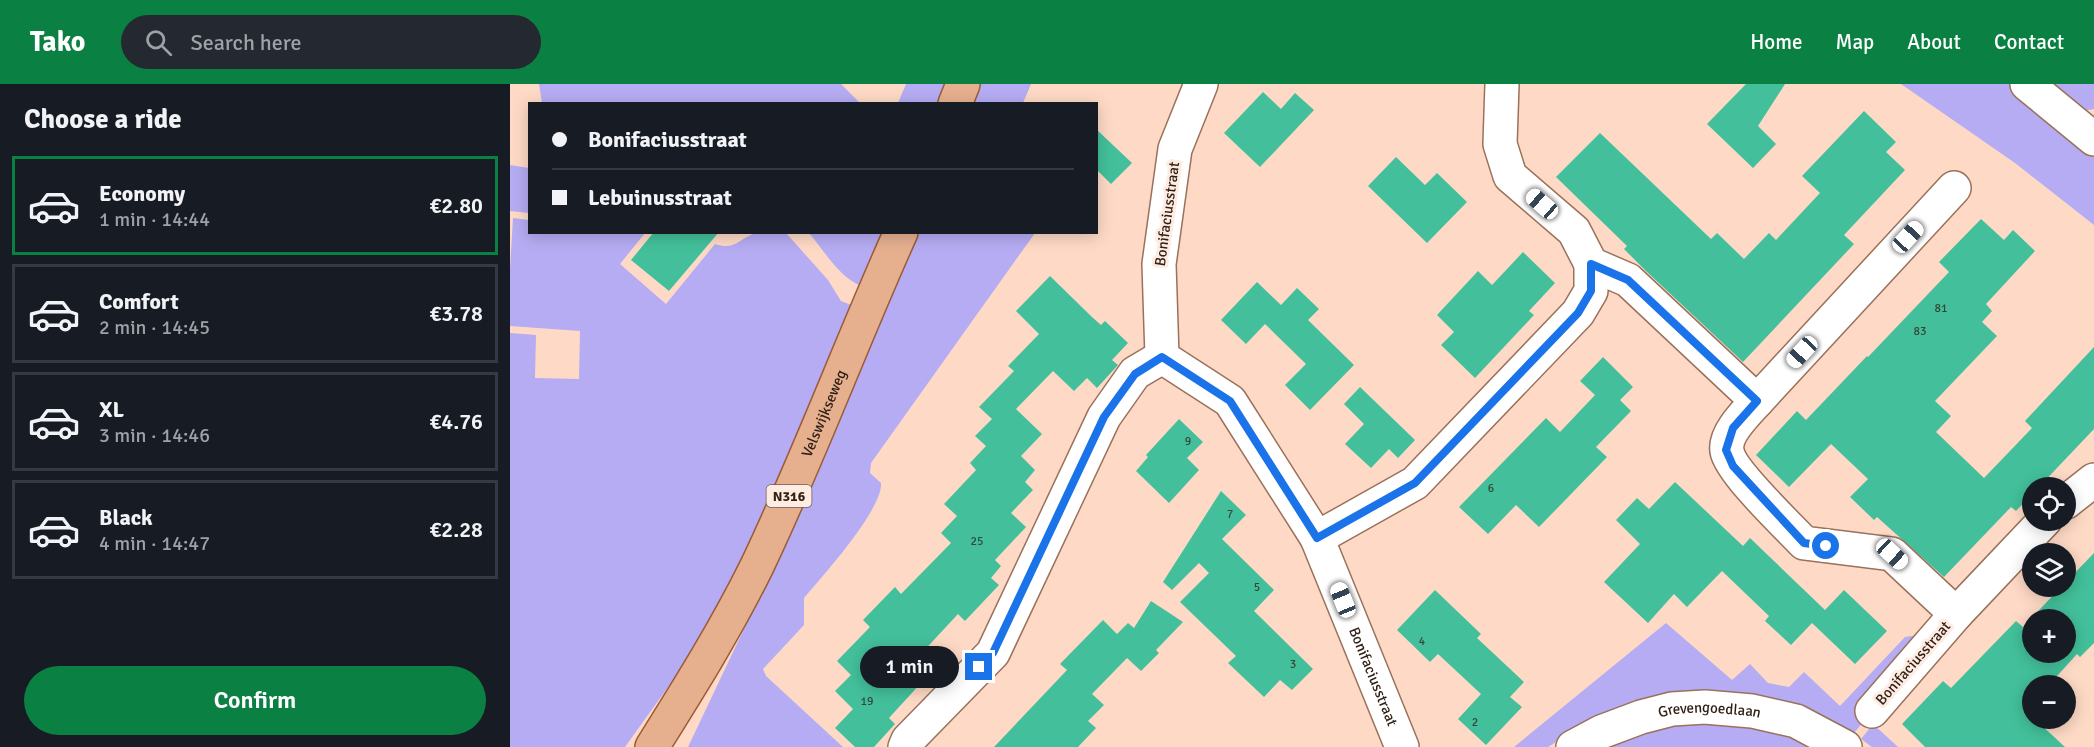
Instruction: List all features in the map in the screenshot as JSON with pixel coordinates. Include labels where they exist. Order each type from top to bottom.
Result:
[{"type":"main road","points":[[956,102],[963,84]]},
{"type":"main road","name":"Velswijkseweg","points":[[652,747],[718,640],[756,567],[813,443],[869,303],[900,234]]},
{"type":"street","name":"Bonifaciusstraat","points":[[1201,84],[1175,149],[1158,264],[1162,357],[1230,401],[1317,538],[1402,747]]},
{"type":"street","points":[[1317,538],[1415,483],[1578,313],[1591,291],[1591,264],[1574,231],[1510,176],[1500,144],[1502,84]]},
{"type":"street","points":[[2027,84],[2094,139]]},
{"type":"street","name":"Bonifaciusstraat","points":[[1872,711],[1956,614],[1892,554],[1804,543],[1733,466],[1726,450],[1733,428],[1954,188]]},
{"type":"street","points":[[1591,264],[1628,280],[1757,401]]},
{"type":"street","points":[[905,747],[908,740],[993,653],[1104,417],[1135,374],[1162,357]]},
{"type":"street","points":[[2076,494],[2094,480]]},
{"type":"street","points":[[1956,614],[2035,531]]},
{"type":"street","name":"Grevengoedlaan","points":[[1573,747],[1601,732],[1641,717],[1672,709],[1705,707],[1752,711],[1796,721],[1845,747]]},
{"type":"shaded area","points":[[539,84],[841,84],[859,102],[542,102]]},
{"type":"shaded area","points":[[906,84],[945,84],[937,102],[898,102]]},
{"type":"shaded area","points":[[978,84],[1031,84],[1023,102],[971,102]]},
{"type":"shaded area","points":[[1901,84],[2012,84],[2094,154],[2094,225],[2015,163]]},
{"type":"shaded area","points":[[2044,84],[2094,84],[2094,109],[2079,112]]},
{"type":"shaded area","points":[[510,165],[528,168],[528,213],[510,211]]},
{"type":"shaded area","points":[[513,218],[528,220],[528,234],[644,234],[620,264],[666,304],[715,244],[733,245],[753,234],[787,234],[828,280],[841,301],[854,306],[729,588],[684,665],[625,747],[510,747],[510,333],[536,335],[535,378],[579,379],[580,331],[510,326]]},
{"type":"shaded area","points":[[810,234],[884,234],[862,286],[847,277]]},
{"type":"shaded area","points":[[916,234],[1034,234],[871,463],[870,473],[881,483],[879,495],[872,509],[850,542],[804,598],[804,625],[763,669],[766,676],[843,747],[688,747],[753,610]]},
{"type":"shaded area","points":[[1666,623],[1732,680],[1750,664],[1768,683],[1789,687],[1804,672],[1840,706],[1905,637],[1924,634],[1867,718],[1853,734],[1829,719],[1791,704],[1575,730],[1548,747],[1514,747]]},
{"type":"shaded area","points":[[1707,720],[1769,728],[1819,747],[1603,747],[1628,734]]},
{"type":"shaded area","points":[[1873,724],[1898,747],[1872,747],[1861,739]]},
{"type":"building","points":[[1746,84],[1785,84],[1758,126],[1776,144],[1753,168],[1707,124]]},
{"type":"building","points":[[1263,92],[1281,109],[1295,93],[1314,110],[1260,167],[1224,133]]},
{"type":"building","points":[[1864,111],[1896,142],[1886,152],[1905,170],[1844,235],[1854,244],[1743,362],[1646,271],[1624,249],[1627,246],[1556,177],[1600,133],[1711,239],[1717,233],[1744,259],[1769,233],[1776,240],[1820,193],[1802,176]]},
{"type":"building","points":[[1098,131],[1132,163],[1111,184],[1098,171]]},
{"type":"building","points":[[1396,157],[1425,185],[1437,173],[1467,202],[1427,243],[1368,186]]},
{"type":"building","points":[[1981,219],[2004,240],[2013,230],[2035,251],[1986,304],[1992,311],[1982,322],[1997,336],[1935,401],[1951,416],[1936,432],[1984,478],[2032,428],[2025,421],[2094,347],[2094,429],[2048,477],[2022,477],[2022,505],[2016,511],[2011,507],[1944,577],[1877,517],[1874,520],[1850,497],[1868,479],[1831,444],[1789,487],[1756,455],[1797,411],[1806,420],[1949,272],[1939,262]]},
{"type":"building","points":[[652,234],[717,234],[669,291],[631,260]]},
{"type":"building","points":[[1523,252],[1555,283],[1529,311],[1534,315],[1475,378],[1441,345],[1454,332],[1437,315],[1478,271],[1492,285]]},
{"type":"building","points":[[1050,276],[1101,325],[1105,321],[1128,343],[1112,360],[1118,365],[1097,388],[1087,378],[1074,391],[1053,371],[1016,409],[1042,434],[1021,456],[1035,470],[1025,482],[1033,490],[1011,513],[1026,527],[995,560],[1001,566],[991,578],[999,585],[965,621],[958,614],[906,670],[921,683],[889,718],[895,724],[874,747],[855,747],[835,728],[853,709],[835,691],[851,675],[837,661],[870,627],[863,620],[895,587],[901,594],[951,543],[941,533],[957,516],[944,504],[976,470],[970,463],[986,446],[975,436],[992,419],[979,407],[1014,371],[1008,366],[1039,334],[1016,311]]},
{"type":"building","points":[[1257,282],[1281,305],[1297,288],[1319,309],[1308,320],[1354,365],[1310,410],[1285,385],[1306,364],[1265,324],[1246,344],[1221,320]]},
{"type":"building","points":[[1603,357],[1633,387],[1620,400],[1631,411],[1596,447],[1607,457],[1539,527],[1516,505],[1488,534],[1459,507],[1546,418],[1560,432],[1595,395],[1580,381]]},
{"type":"building","points":[[1360,387],[1415,440],[1398,458],[1389,449],[1371,468],[1345,444],[1364,424],[1344,404]]},
{"type":"building","points":[[1179,419],[1203,442],[1187,458],[1199,470],[1169,503],[1136,471],[1148,457],[1146,455]]},
{"type":"building","points":[[1675,482],[1743,546],[1750,538],[1825,610],[1844,590],[1887,631],[1855,664],[1812,623],[1791,645],[1765,621],[1769,616],[1722,571],[1687,607],[1674,594],[1648,623],[1604,582],[1640,544],[1616,520],[1637,498],[1649,509]]},
{"type":"building","points":[[1221,491],[1246,515],[1222,539],[1274,590],[1254,611],[1313,669],[1292,690],[1280,680],[1264,697],[1228,663],[1236,656],[1180,602],[1209,573],[1199,563],[1172,590],[1163,582]]},
{"type":"building","points":[[2094,553],[2094,643],[2080,657],[2076,655],[2076,609],[2040,609],[2052,597],[2076,597],[2076,572]]},
{"type":"building","points":[[1435,590],[1481,634],[1477,638],[1524,682],[1510,697],[1522,707],[1486,745],[1458,719],[1481,694],[1438,654],[1430,662],[1397,630]]},
{"type":"building","points":[[1151,601],[1183,622],[1156,650],[1159,653],[1141,671],[1127,658],[1092,694],[1104,705],[1088,721],[1096,728],[1078,747],[994,747],[1067,670],[1060,664],[1103,620],[1117,634],[1128,623],[1134,628]]},
{"type":"building","points":[[2016,621],[2022,626],[2022,663],[2069,663],[2058,675],[2022,675],[2022,729],[2046,729],[2065,747],[1925,747],[1902,724],[1943,681],[1951,688]]},
{"type":"route","points":[[979,667],[993,653],[1104,417],[1135,374],[1162,357],[1230,401],[1317,538],[1415,483],[1578,313],[1591,291],[1591,264],[1628,280],[1757,401],[1733,428],[1726,450],[1733,466],[1804,543],[1826,546]]}]
